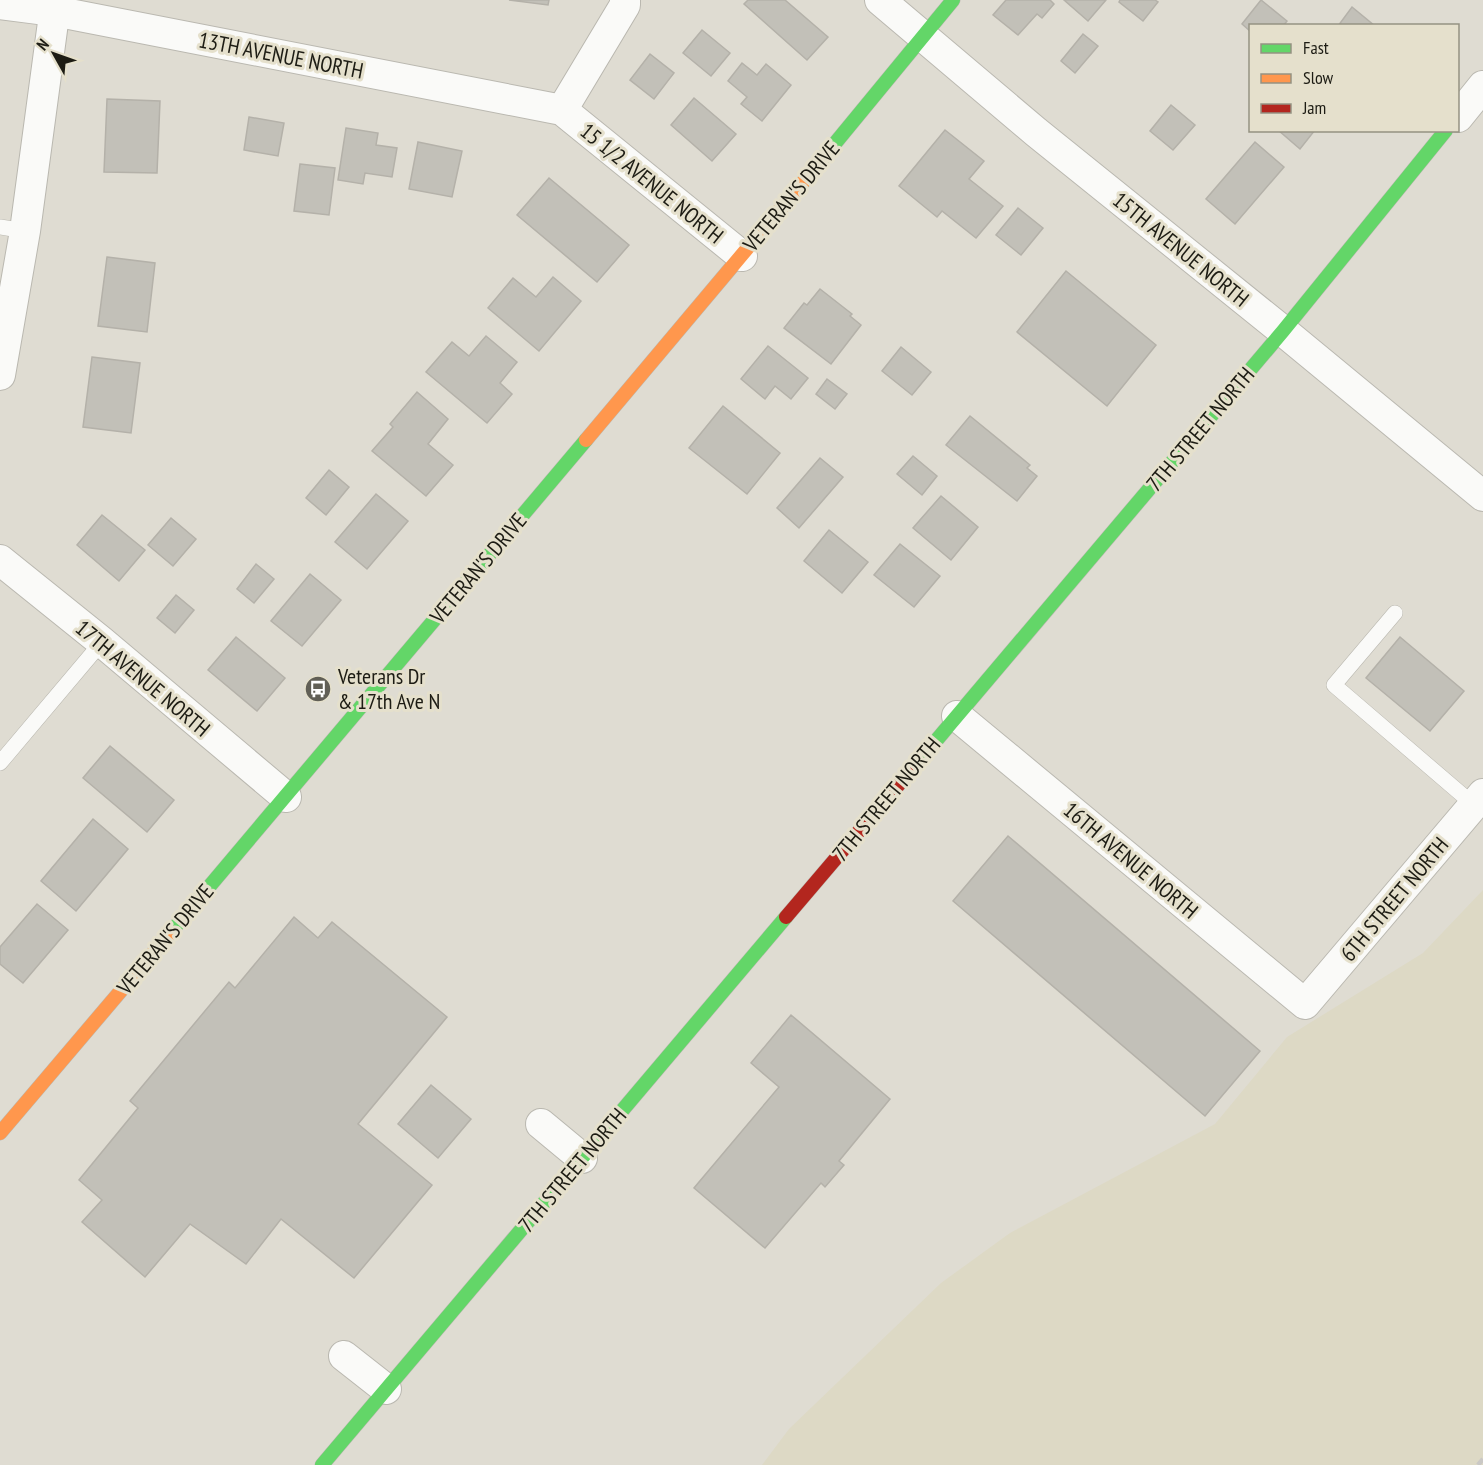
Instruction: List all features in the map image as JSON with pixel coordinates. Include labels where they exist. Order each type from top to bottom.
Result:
[{"type":"street","points":[[562,110],[625,4],[625,0]]},
{"type":"street","name":"15TH AVENUE NORTH","points":[[880,0],[1036,132],[1483,496]]},
{"type":"street","name":"VETERAN'S DRIVE","points":[[0,1133],[742,256],[953,0]]},
{"type":"street","name":"13TH AVENUE NORTH","points":[[0,4],[55,6],[562,110]]},
{"type":"street","points":[[0,375],[13,229],[55,6]]},
{"type":"street","points":[[1459,116],[1483,86]]},
{"type":"street","name":"15 1/2 AVENUE NORTH","points":[[562,110],[742,256]]},
{"type":"street","name":"7TH STREET NORTH","points":[[322,1465],[1283,331],[1444,132]]},
{"type":"street","name":"17TH AVENUE NORTH","points":[[0,560],[102,642],[285,796]]},
{"type":"street","name":"16TH AVENUE NORTH","points":[[957,716],[1305,1004]]},
{"type":"street","name":"6TH STREET NORTH","points":[[1305,1004],[1479,800]]},
{"type":"street","points":[[541,1124],[582,1158]]},
{"type":"street","points":[[344,1356],[386,1389]]},
{"type":"lane","points":[[1395,613],[1334,685],[1479,800]]},
{"type":"lane","points":[[0,763],[102,642]]},
{"type":"shaded area","points":[[1483,890],[1483,1465],[762,1465],[789,1429],[941,1283],[1010,1233],[1215,1124],[1287,1037],[1423,953]]},
{"type":"building","points":[[509,0],[549,0],[548,5]]},
{"type":"building","points":[[748,0],[785,0],[828,37],[807,60],[744,4]]},
{"type":"building","points":[[1006,0],[1050,0],[1054,4],[1042,18],[1037,14],[1018,35],[993,15]]},
{"type":"building","points":[[1064,0],[1106,0],[1088,21]]},
{"type":"building","points":[[1120,0],[1155,0],[1158,2],[1143,21],[1119,2]]},
{"type":"building","points":[[1261,0],[1287,21],[1285,24],[1249,24],[1249,30],[1242,24]]},
{"type":"building","points":[[1352,7],[1373,24],[1339,24]]},
{"type":"building","points":[[702,30],[730,53],[711,76],[683,53]]},
{"type":"building","points":[[1083,34],[1098,46],[1075,73],[1061,61]]},
{"type":"building","points":[[650,54],[674,73],[654,99],[630,80]]},
{"type":"building","points":[[742,63],[757,75],[766,64],[791,85],[762,121],[741,104],[747,97],[728,81]]},
{"type":"building","points":[[694,98],[736,134],[712,161],[671,125]]},
{"type":"building","points":[[107,99],[160,101],[157,173],[104,172]]},
{"type":"building","points":[[1171,105],[1195,125],[1173,150],[1150,131]]},
{"type":"building","points":[[249,117],[284,123],[278,156],[244,150]]},
{"type":"building","points":[[346,128],[378,133],[376,145],[397,148],[392,177],[365,173],[363,184],[338,180]]},
{"type":"building","points":[[945,130],[984,161],[969,179],[1003,206],[976,238],[942,211],[937,217],[899,186]]},
{"type":"building","points":[[1280,132],[1313,132],[1300,149]]},
{"type":"building","points":[[418,142],[462,151],[452,197],[409,189]]},
{"type":"building","points":[[1255,142],[1284,167],[1235,224],[1206,199]]},
{"type":"building","points":[[300,164],[335,168],[329,215],[294,211]]},
{"type":"building","points":[[549,178],[629,245],[597,282],[517,215]]},
{"type":"building","points":[[1018,208],[1043,228],[1021,255],[996,235]]},
{"type":"building","points":[[107,257],[155,263],[147,332],[98,326]]},
{"type":"building","points":[[1066,271],[1156,345],[1107,406],[1017,332]]},
{"type":"building","points":[[553,277],[581,301],[539,351],[488,308],[513,278],[536,297]]},
{"type":"building","points":[[820,289],[852,314],[850,316],[861,325],[831,364],[784,328],[804,303],[807,305]]},
{"type":"building","points":[[486,336],[517,362],[500,383],[512,394],[487,423],[426,372],[452,342],[469,356]]},
{"type":"building","points":[[768,346],[808,378],[791,399],[775,386],[765,399],[741,379]]},
{"type":"building","points":[[901,347],[931,372],[912,395],[882,371]]},
{"type":"building","points":[[92,357],[140,363],[131,433],[83,427]]},
{"type":"building","points":[[827,379],[847,394],[835,409],[816,394]]},
{"type":"building","points":[[417,392],[448,419],[428,444],[453,465],[426,496],[372,451],[393,427],[390,424]]},
{"type":"building","points":[[723,406],[780,453],[747,494],[689,448]]},
{"type":"building","points":[[970,416],[1030,465],[1027,468],[1037,476],[1017,501],[946,445]]},
{"type":"building","points":[[913,456],[937,476],[922,495],[897,474]]},
{"type":"building","points":[[820,458],[843,477],[799,528],[777,508]]},
{"type":"building","points":[[329,470],[349,487],[326,515],[306,498]]},
{"type":"building","points":[[376,494],[408,521],[367,569],[335,542]]},
{"type":"building","points":[[941,496],[978,527],[951,560],[913,528]]},
{"type":"building","points":[[102,515],[145,550],[119,581],[77,545]]},
{"type":"building","points":[[171,518],[196,539],[173,566],[148,545]]},
{"type":"building","points":[[829,530],[868,562],[842,593],[804,561]]},
{"type":"building","points":[[900,544],[940,576],[914,607],[874,575]]},
{"type":"building","points":[[256,564],[274,579],[254,603],[237,589]]},
{"type":"building","points":[[310,574],[341,600],[302,646],[271,621]]},
{"type":"building","points":[[176,595],[194,610],[175,633],[157,618]]},
{"type":"building","points":[[236,637],[285,678],[257,711],[208,670]]},
{"type":"building","points":[[1400,637],[1464,691],[1430,731],[1366,678]]},
{"type":"building","points":[[110,746],[174,800],[147,832],[83,778]]},
{"type":"building","points":[[93,819],[128,849],[76,911],[41,881]]},
{"type":"building","points":[[1008,836],[1260,1051],[1205,1116],[953,901]]},
{"type":"building","points":[[37,904],[68,930],[23,983],[0,964],[0,947]]},
{"type":"building","points":[[294,917],[318,938],[332,922],[447,1017],[358,1124],[432,1185],[354,1278],[281,1219],[246,1264],[190,1224],[145,1277],[82,1222],[102,1200],[79,1180],[138,1108],[130,1101],[229,982],[235,988]]},
{"type":"building","points":[[791,1015],[890,1099],[839,1161],[844,1165],[825,1187],[821,1183],[765,1248],[694,1188],[779,1087],[751,1063]]},
{"type":"building","points":[[431,1085],[471,1119],[438,1158],[398,1124]]},
{"type":"railway","points":[[1478,1465],[1483,1459]]},
{"type":"traffic: fast","points":[[804,181],[953,0]]},
{"type":"traffic: fast","points":[[918,762],[1283,331],[1444,132]]},
{"type":"traffic: fast","points":[[170,933],[586,440]]},
{"type":"traffic: fast","points":[[322,1465],[786,917]]},
{"type":"traffic: slow","points":[[586,440],[804,181]]},
{"type":"traffic: slow","points":[[0,1133],[170,933]]},
{"type":"traffic: jam","points":[[786,917],[918,762]]},
{"type":"place","name":"Veterans Dr & 17th Ave N","points":[[318,689]]}]
